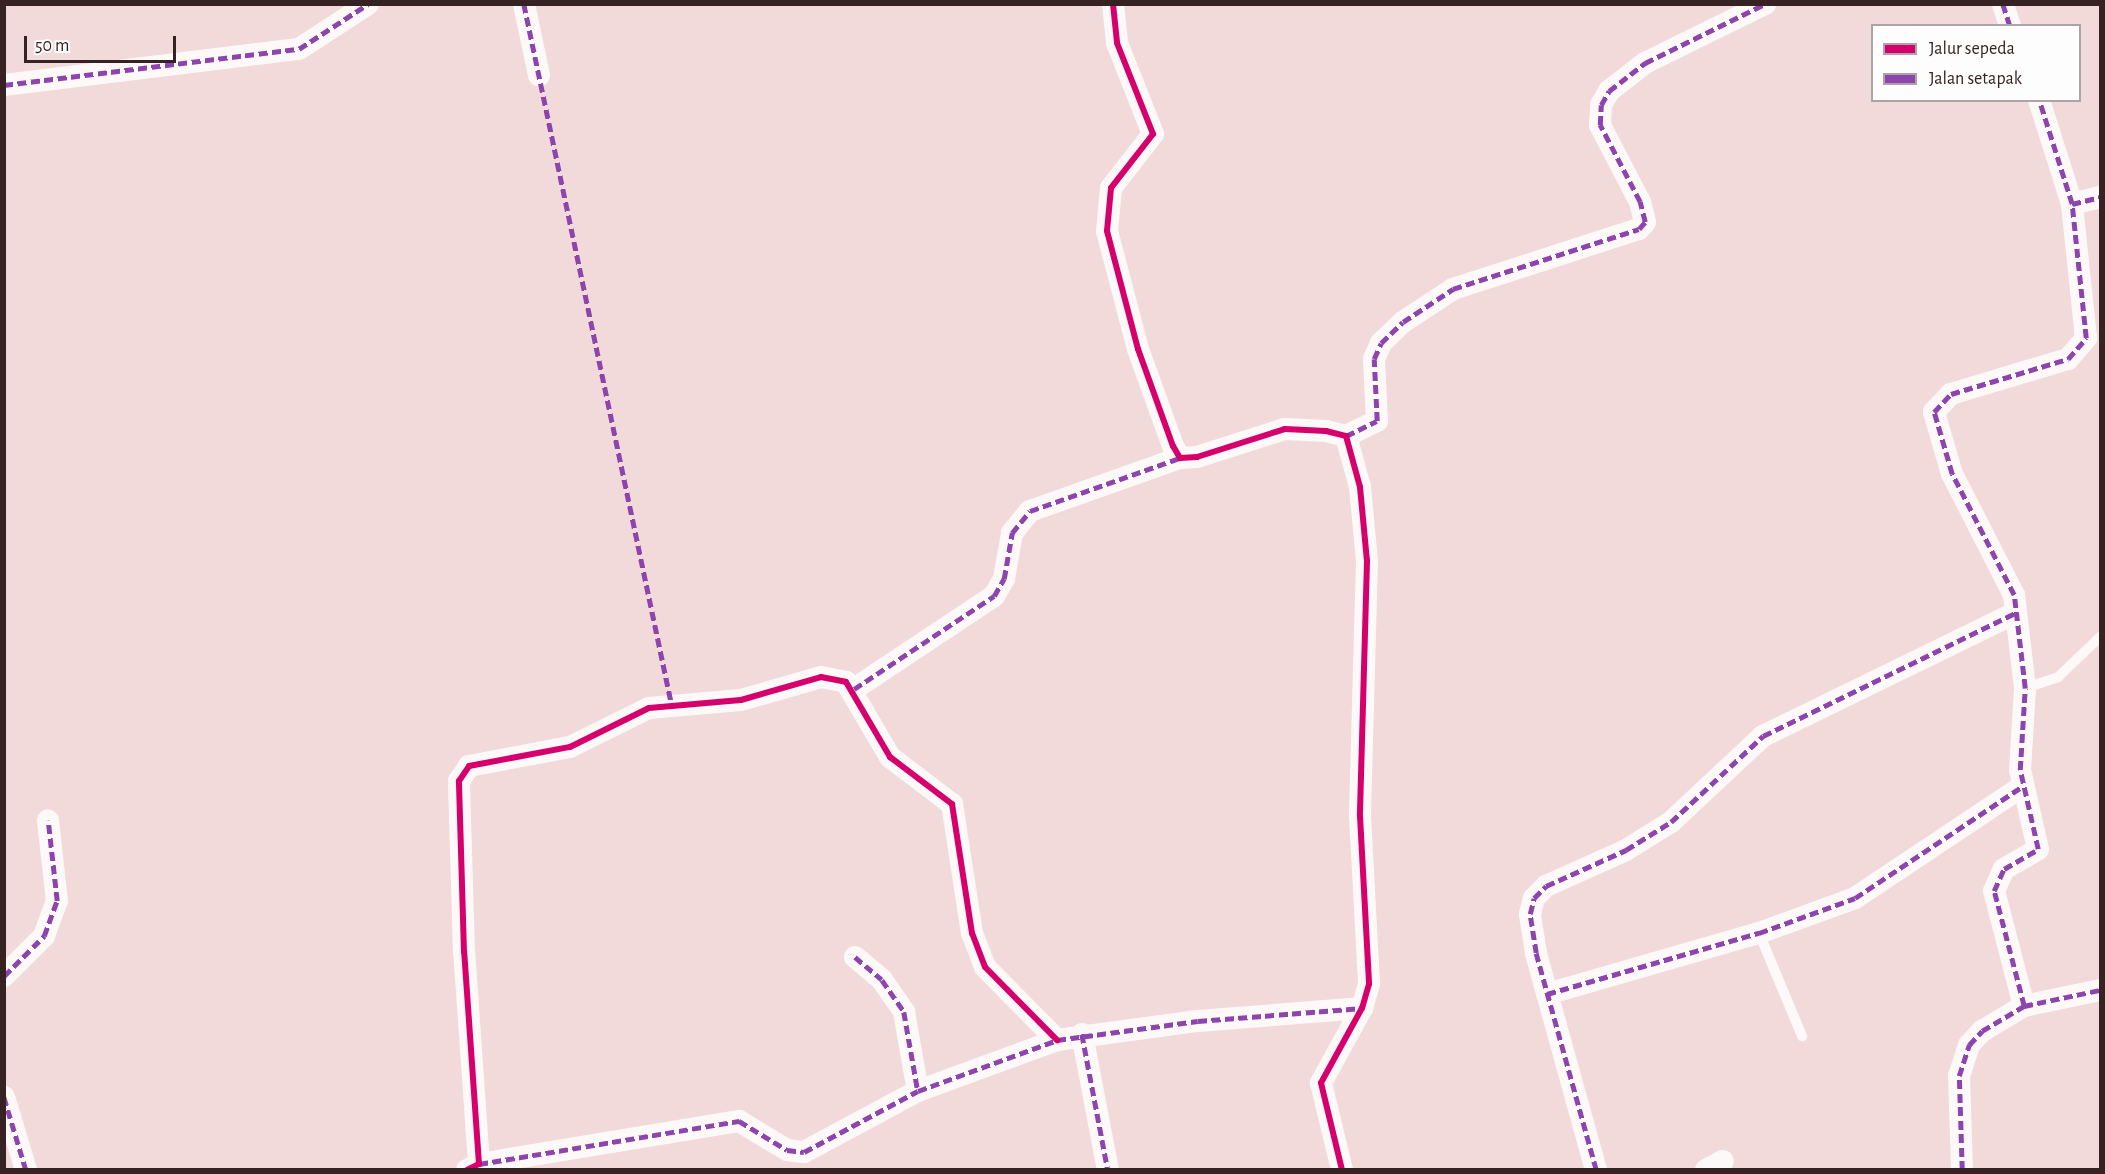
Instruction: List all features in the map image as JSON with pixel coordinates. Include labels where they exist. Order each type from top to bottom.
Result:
[{"type":"street","points":[[4,85],[299,49],[368,4]]},
{"type":"street","points":[[524,4],[539,75]]},
{"type":"street","points":[[1113,4],[1117,43],[1152,134],[1111,188],[1107,231],[1138,349],[1180,458]]},
{"type":"street","points":[[854,689],[994,596],[1004,579],[1012,533],[1030,512],[1180,458],[1285,429],[1346,436],[1377,421],[1374,359],[1381,343],[1402,322],[1453,289],[1639,229],[1645,222],[1640,202],[1600,125],[1601,105],[1610,91],[1645,63],[1765,4]]},
{"type":"street","points":[[2003,4],[2009,24]]},
{"type":"street","points":[[2024,1006],[1994,891],[2004,869],[2038,849],[2023,786],[2025,688],[2011,583],[1967,506],[1934,412],[1951,394],[2068,359],[2080,349],[2086,338],[2086,312],[2072,204],[2041,102]]},
{"type":"street","points":[[2072,204],[2100,197]]},
{"type":"street","points":[[1342,1170],[1321,1083],[1362,1008],[1369,984],[1360,816],[1367,561],[1360,487],[1346,436]]},
{"type":"street","points":[[1596,1170],[1547,994],[1530,914],[1546,885],[1657,832],[1763,736],[2015,613]]},
{"type":"street","points":[[1057,1040],[985,967],[972,933],[952,804],[890,757],[854,689],[846,682],[821,677],[741,700],[650,708],[570,747],[483,760],[463,772],[457,796],[473,1167],[739,1121],[787,1150],[804,1152],[918,1091],[1057,1040],[1082,1034],[1362,1008]]},
{"type":"street","points":[[1547,994],[1759,933],[1855,898],[2023,786]]},
{"type":"street","points":[[4,976],[44,936],[57,901],[48,821]]},
{"type":"street","points":[[855,957],[882,980],[904,1012],[918,1091]]},
{"type":"street","points":[[1962,1170],[1960,1063],[1982,1031],[2024,1006],[2100,990]]},
{"type":"street","points":[[1082,1034],[1108,1170]]},
{"type":"street","points":[[4,1097],[26,1170]]},
{"type":"lane","points":[[2025,688],[2058,677],[2100,637]]},
{"type":"lane","points":[[1759,933],[1802,1036]]},
{"type":"marked path","points":[[4,85],[299,49],[368,4]]},
{"type":"marked path","points":[[524,4],[672,706]]},
{"type":"marked path","points":[[1346,436],[1377,421],[1374,359],[1381,343],[1403,322],[1453,289],[1639,229],[1645,222],[1640,202],[1600,125],[1601,105],[1609,91],[1645,63],[1765,4]]},
{"type":"marked path","points":[[2003,4],[2009,24]]},
{"type":"marked path","points":[[2024,1006],[1994,891],[2004,869],[2038,849],[2020,770],[2025,688],[2014,595],[1952,474],[1934,412],[1951,394],[2068,359],[2086,338],[2072,204],[2040,102]]},
{"type":"marked path","points":[[2072,204],[2100,197]]},
{"type":"marked path","points":[[854,689],[994,596],[1004,579],[1012,533],[1030,511],[1180,458]]},
{"type":"marked path","points":[[1596,1170],[1536,953],[1530,914],[1534,898],[1546,886],[1626,850],[1671,822],[1763,736],[2015,613]]},
{"type":"marked path","points":[[1547,994],[1759,933],[1855,898],[2023,786]]},
{"type":"marked path","points":[[4,976],[44,936],[57,901],[48,821]]},
{"type":"marked path","points":[[855,957],[882,980],[904,1012],[918,1091]]},
{"type":"marked path","points":[[1962,1170],[1959,1076],[1969,1045],[1982,1031],[2024,1006],[2100,990]]},
{"type":"marked path","points":[[479,1164],[739,1121],[787,1150],[804,1152],[918,1091],[1057,1040],[1198,1021],[1362,1008]]},
{"type":"marked path","points":[[1082,1034],[1108,1170]]},
{"type":"marked path","points":[[4,1097],[26,1170]]},
{"type":"cycle path","points":[[1113,4],[1117,43],[1153,134],[1111,188],[1107,231],[1138,349],[1173,446],[1180,458],[1197,457],[1285,429],[1326,431],[1346,436],[1360,487],[1367,561],[1360,816],[1369,984],[1362,1008],[1321,1083],[1342,1170]]},
{"type":"cycle path","points":[[467,1170],[479,1164],[464,952],[459,781],[469,766],[570,747],[649,708],[741,700],[821,677],[846,682],[890,757],[952,804],[972,933],[985,967],[1057,1040]]}]
